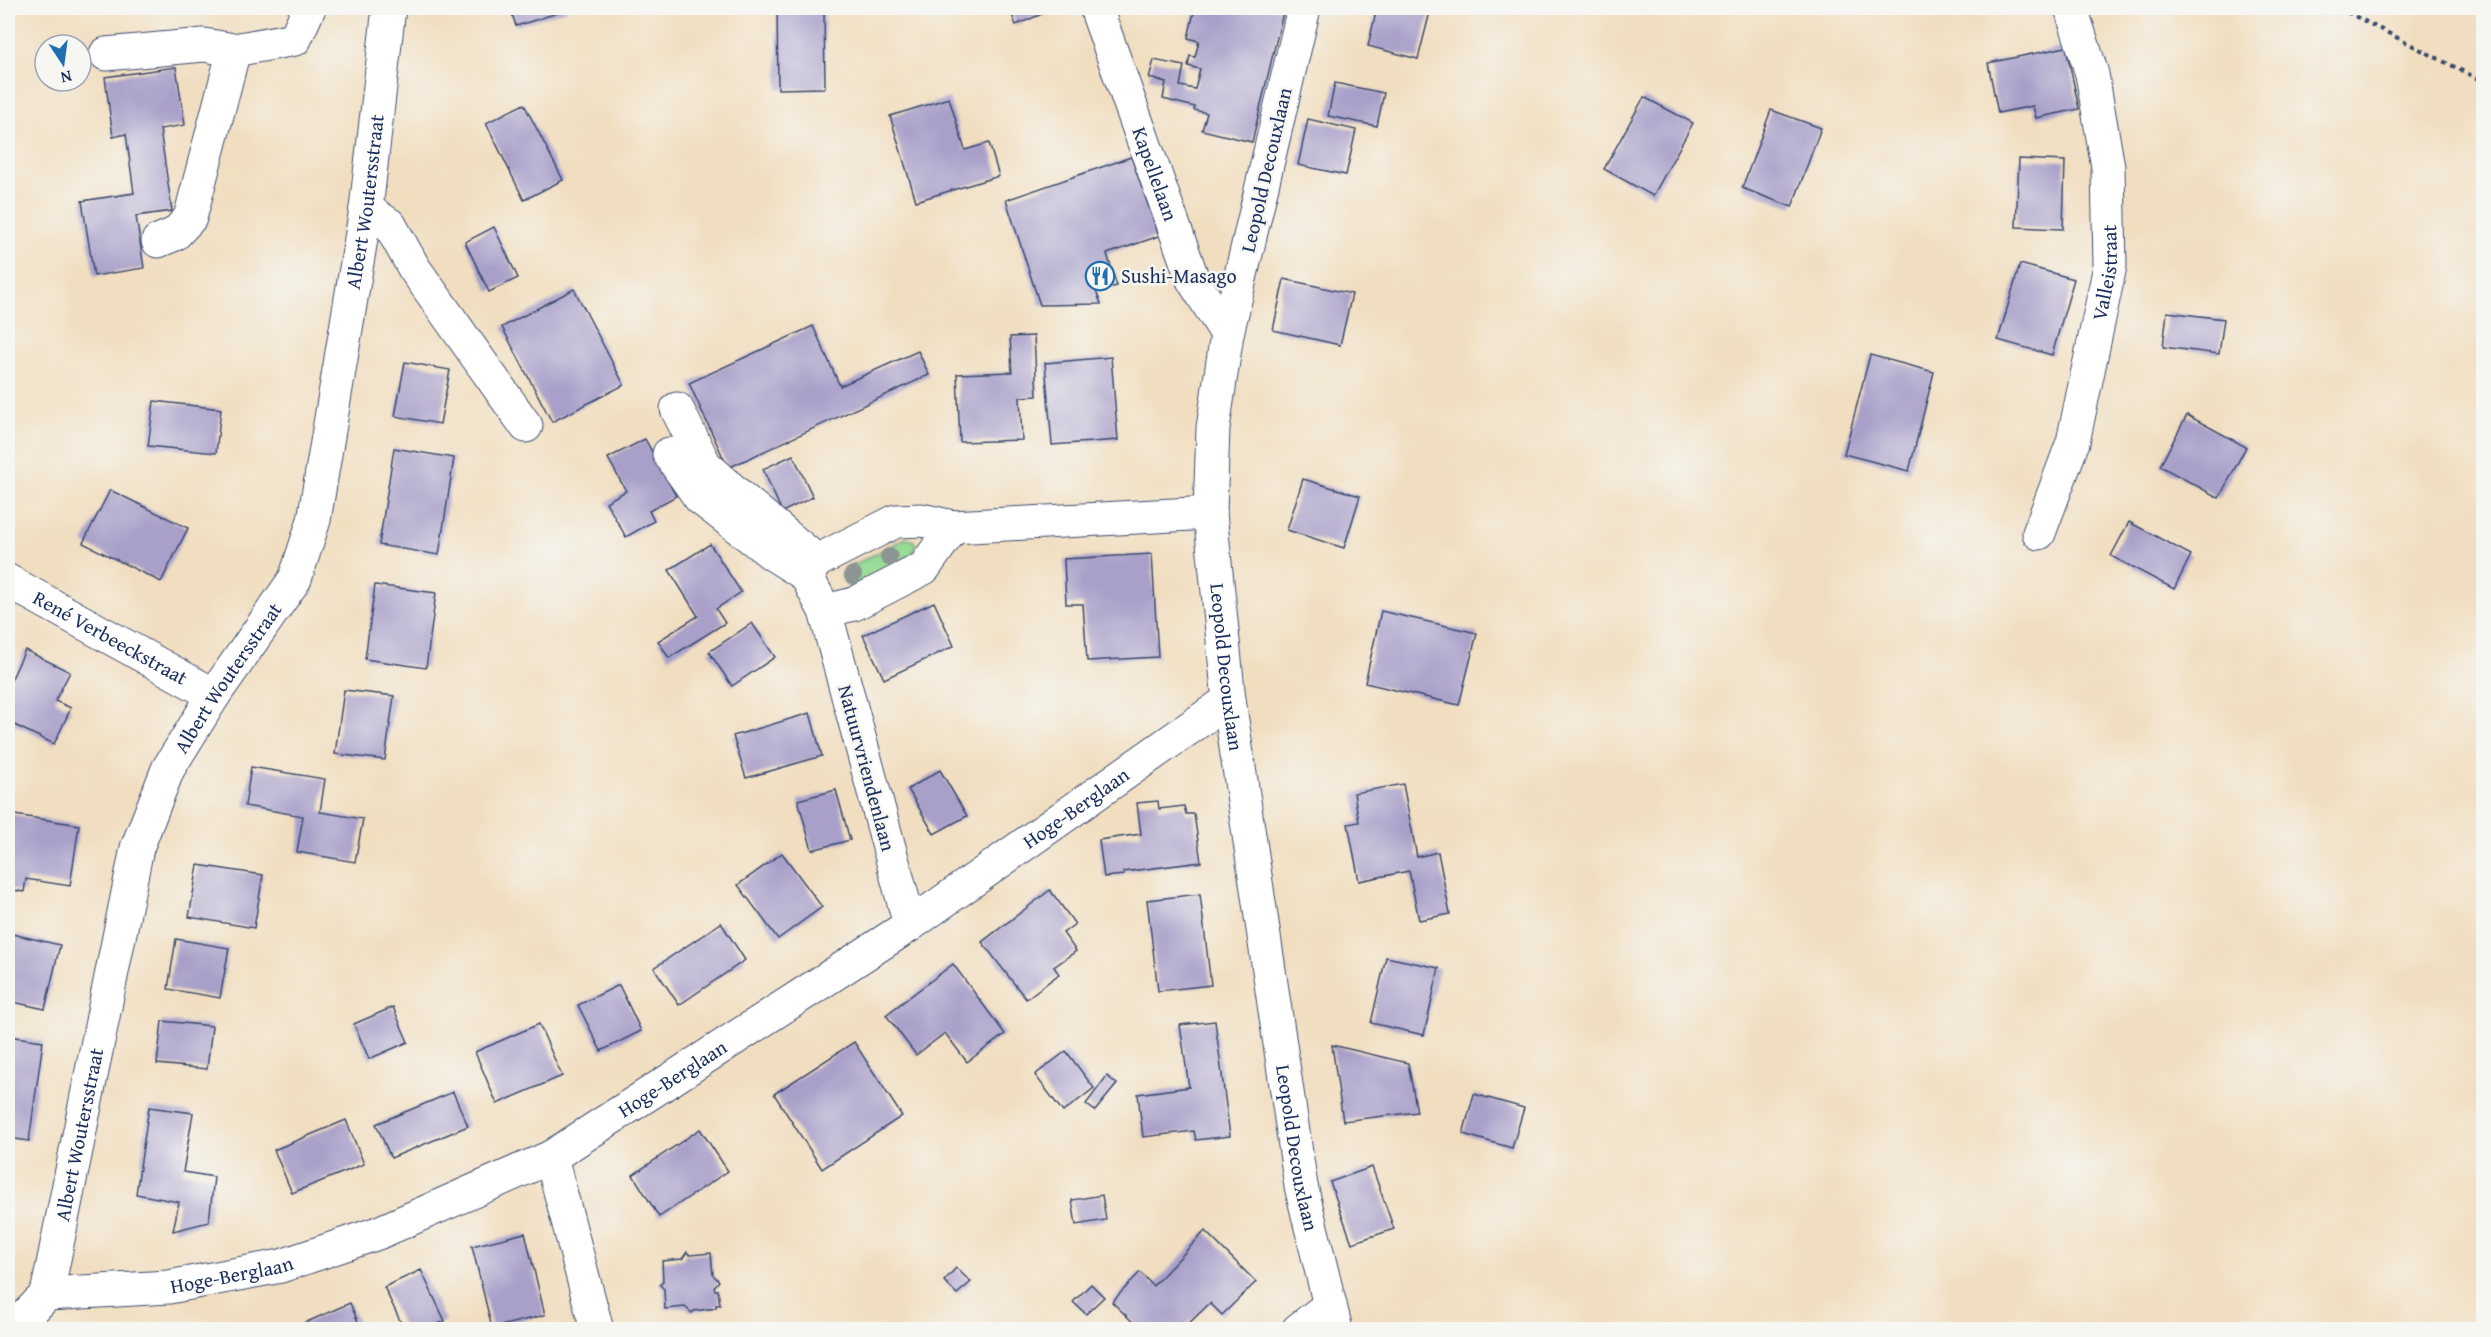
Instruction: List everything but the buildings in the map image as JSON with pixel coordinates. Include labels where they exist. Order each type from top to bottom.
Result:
[{"type":"street","points":[[106,54],[204,45],[234,50],[295,39],[309,8]]},
{"type":"street","name":"Albert Woutersstraat","points":[[47,1294],[137,848],[168,770],[214,695],[295,579],[311,530],[366,208],[389,8]]},
{"type":"street","name":"Kapellelaan","points":[[1096,8],[1193,280],[1227,334]]},
{"type":"street","name":"Leopold Decouxlaan","points":[[1304,8],[1227,334],[1213,428],[1210,513],[1229,700],[1301,1186],[1334,1317]]},
{"type":"street","name":"Valleistraat","points":[[2039,533],[2073,442],[2110,266],[2108,167],[2092,74],[2072,8]]},
{"type":"street","points":[[158,241],[175,234],[190,218],[234,50]]},
{"type":"street","points":[[366,208],[390,225],[414,268],[526,426]]},
{"type":"street","points":[[677,409],[705,465],[812,568]]},
{"type":"street","points":[[669,454],[700,498],[763,546],[812,568]]},
{"type":"street","points":[[812,568],[896,521],[922,520],[953,527],[1210,513]]},
{"type":"street","points":[[825,611],[854,604],[924,568],[953,527]]},
{"type":"street","name":"Natuurvriendenlaan","points":[[812,568],[910,925]]},
{"type":"street","name":"René Verbeeckstraat","points":[[8,581],[214,695]]},
{"type":"street","name":"Hoge-Berglaan","points":[[47,1294],[169,1287],[282,1266],[378,1233],[551,1157],[910,925],[1229,700]]},
{"type":"street","points":[[551,1157],[597,1329]]},
{"type":"street","points":[[12,1329],[47,1294]]},
{"type":"street","points":[[1298,1329],[1334,1317]]},
{"type":"path","points":[[2339,8],[2484,82]]},
{"type":"green space","points":[[906,538],[914,541],[916,546],[911,555],[853,586],[848,586],[843,581],[844,570]]},
{"type":"place","name":"Sushi-Masago","points":[[1100,276]]}]
